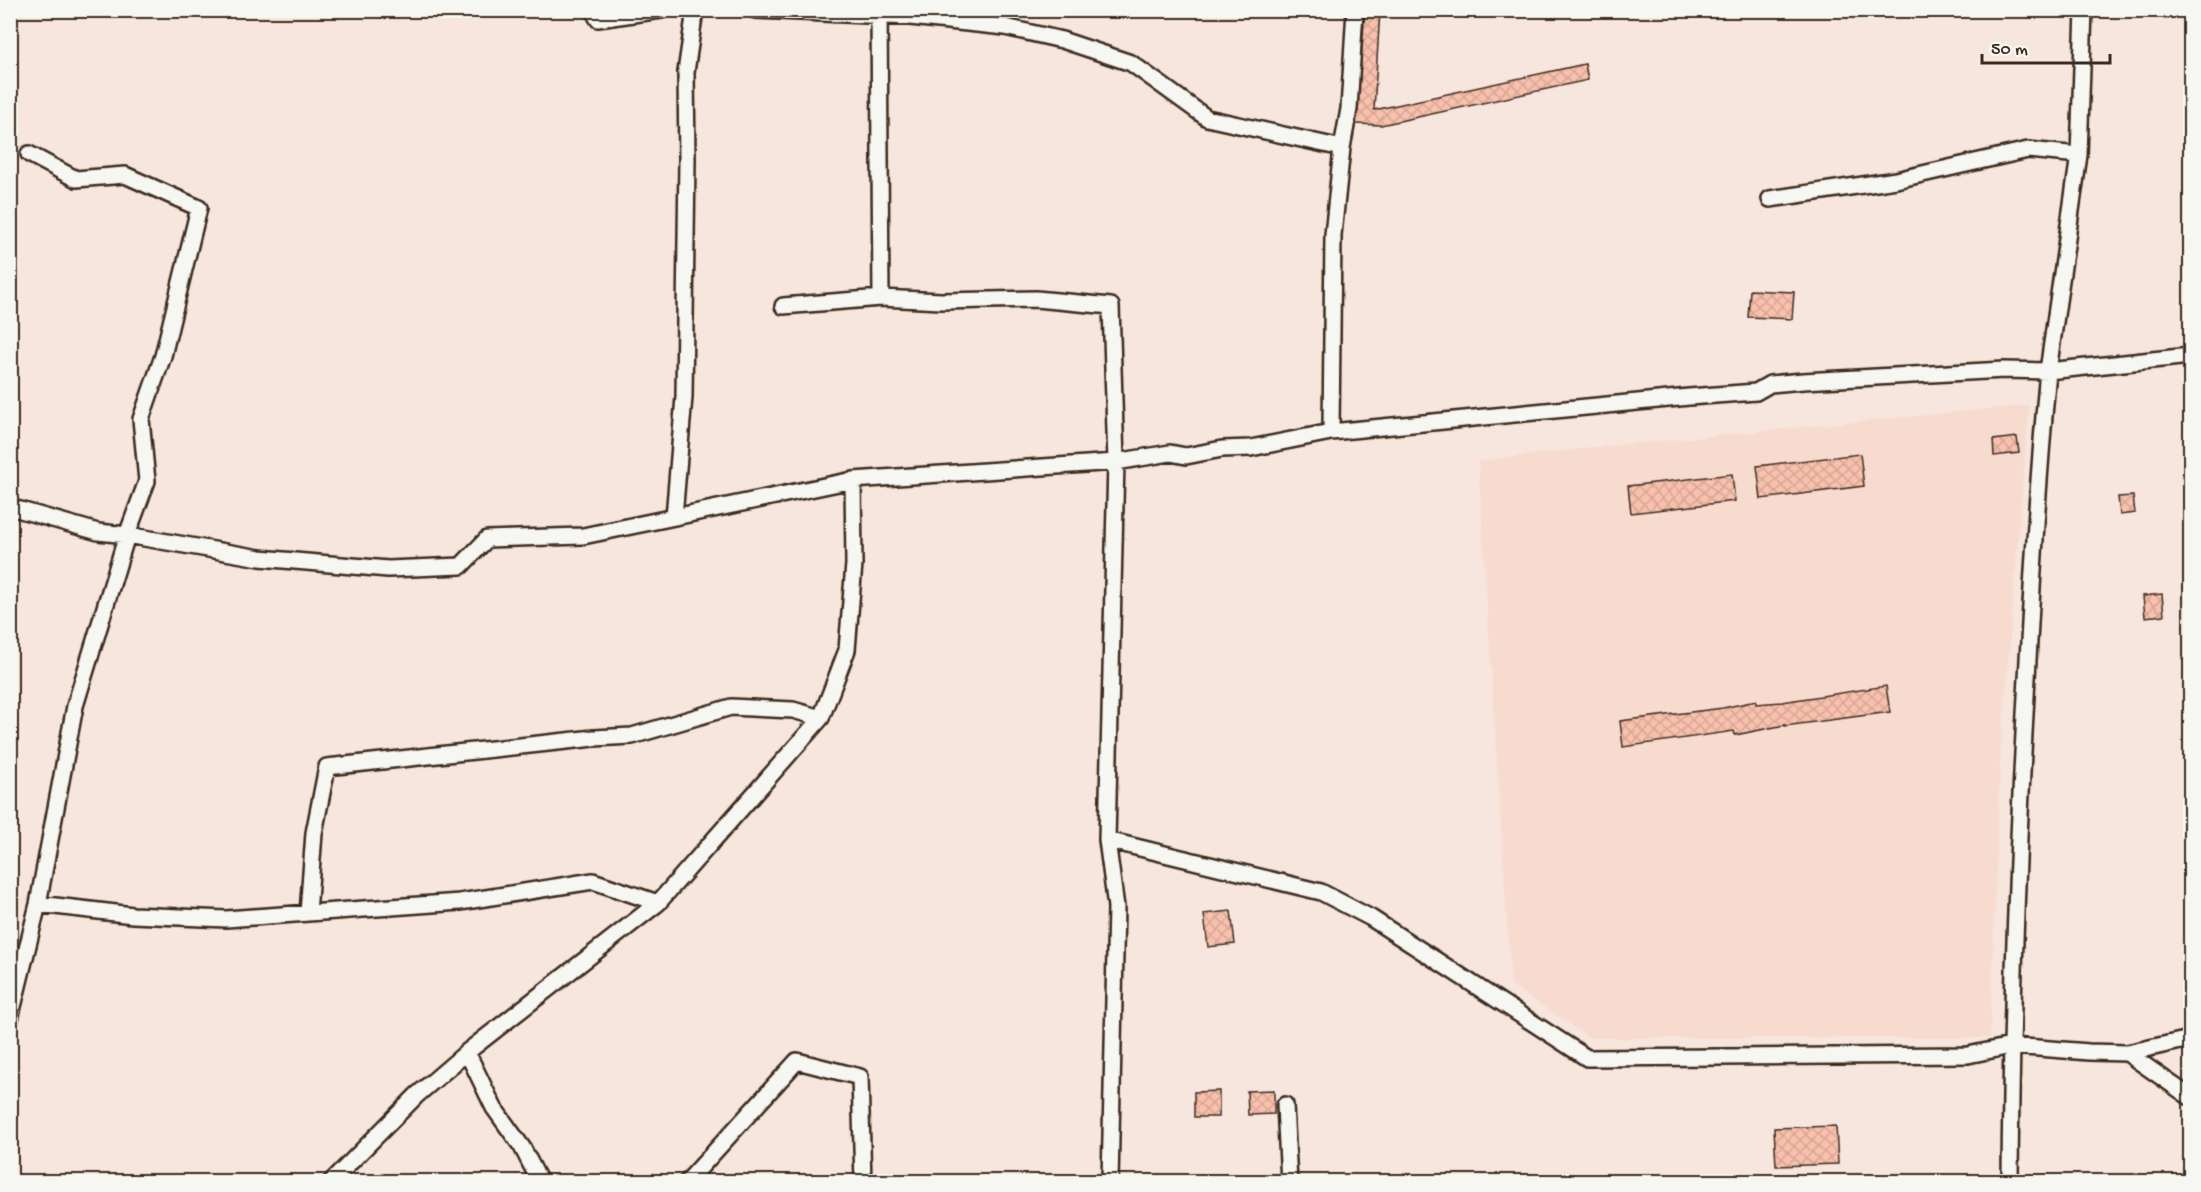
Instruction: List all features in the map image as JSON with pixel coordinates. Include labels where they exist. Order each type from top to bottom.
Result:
[{"type":"street","points":[[593,10],[598,19],[661,10]]},
{"type":"street","points":[[674,517],[684,397],[686,72],[696,10]]},
{"type":"street","points":[[755,10],[879,13],[1005,27],[1062,40],[1131,63],[1207,118],[1342,148]]},
{"type":"street","points":[[1331,432],[1333,236],[1342,148],[1349,109],[1354,10]]},
{"type":"street","points":[[2010,1182],[2011,1046],[2023,746],[2039,466],[2048,371],[2079,155],[2084,10]]},
{"type":"street","points":[[879,13],[881,298]]},
{"type":"street","points":[[1770,199],[1896,180],[2028,150],[2079,155]]},
{"type":"street","points":[[10,1019],[38,904],[75,706],[127,535],[147,481],[141,419],[163,356],[199,208],[125,175],[76,179],[29,154]]},
{"type":"street","points":[[783,306],[881,298],[941,301],[1036,298],[1111,306],[1116,462],[1107,840],[1116,907],[1110,1182]]},
{"type":"street","points":[[10,507],[98,532],[260,558],[398,569],[461,566],[487,540],[583,536],[853,480],[1116,462],[1170,453],[1186,456],[1222,449],[1251,448],[1331,432],[1756,392],[1770,384],[2004,370],[2048,371],[2190,356]]},
{"type":"street","points":[[332,1182],[417,1095],[467,1052],[658,903],[821,718],[847,650],[854,564],[853,480]]},
{"type":"street","points":[[308,913],[314,833],[327,767],[594,738],[632,736],[730,707],[793,710],[821,718]]},
{"type":"street","points":[[1107,840],[1321,892],[1371,918],[1587,1058],[1968,1055],[2011,1046],[2127,1053],[2190,1039]]},
{"type":"street","points":[[38,904],[134,915],[226,920],[460,902],[592,881],[658,903]]},
{"type":"street","points":[[467,1052],[494,1108],[522,1147],[540,1182]]},
{"type":"street","points":[[2127,1053],[2190,1097]]},
{"type":"street","points":[[687,1182],[797,1061],[860,1077],[863,1182]]},
{"type":"street","points":[[1285,1105],[1289,1182]]},
{"type":"shaded area","points":[[2029,405],[2000,761],[1990,1038],[1590,1038],[1511,985],[1478,461],[1586,448]]},
{"type":"building","points":[[1365,10],[1380,10],[1374,110],[1585,64],[1588,80],[1381,125],[1356,124]]},
{"type":"building","points":[[1750,290],[1794,292],[1792,319],[1748,317]]},
{"type":"building","points":[[2017,437],[2019,453],[1994,456],[1993,440]]},
{"type":"building","points":[[1860,454],[1864,486],[1761,499],[1757,466]]},
{"type":"building","points":[[1732,474],[1735,501],[1631,513],[1628,486]]},
{"type":"building","points":[[2133,496],[2135,513],[2120,515],[2118,497]]},
{"type":"building","points":[[2162,594],[2164,615],[2145,617],[2143,596]]},
{"type":"building","points":[[1886,686],[1890,712],[1785,725],[1735,735],[1734,731],[1623,747],[1620,721],[1723,708],[1756,701],[1756,704],[1782,702]]},
{"type":"building","points":[[1231,911],[1235,944],[1208,947],[1204,914]]},
{"type":"building","points":[[1274,1090],[1274,1114],[1248,1115],[1247,1091]]},
{"type":"building","points":[[1219,1091],[1219,1117],[1194,1117],[1194,1092]]},
{"type":"building","points":[[1836,1126],[1838,1164],[1776,1166],[1774,1128]]}]
